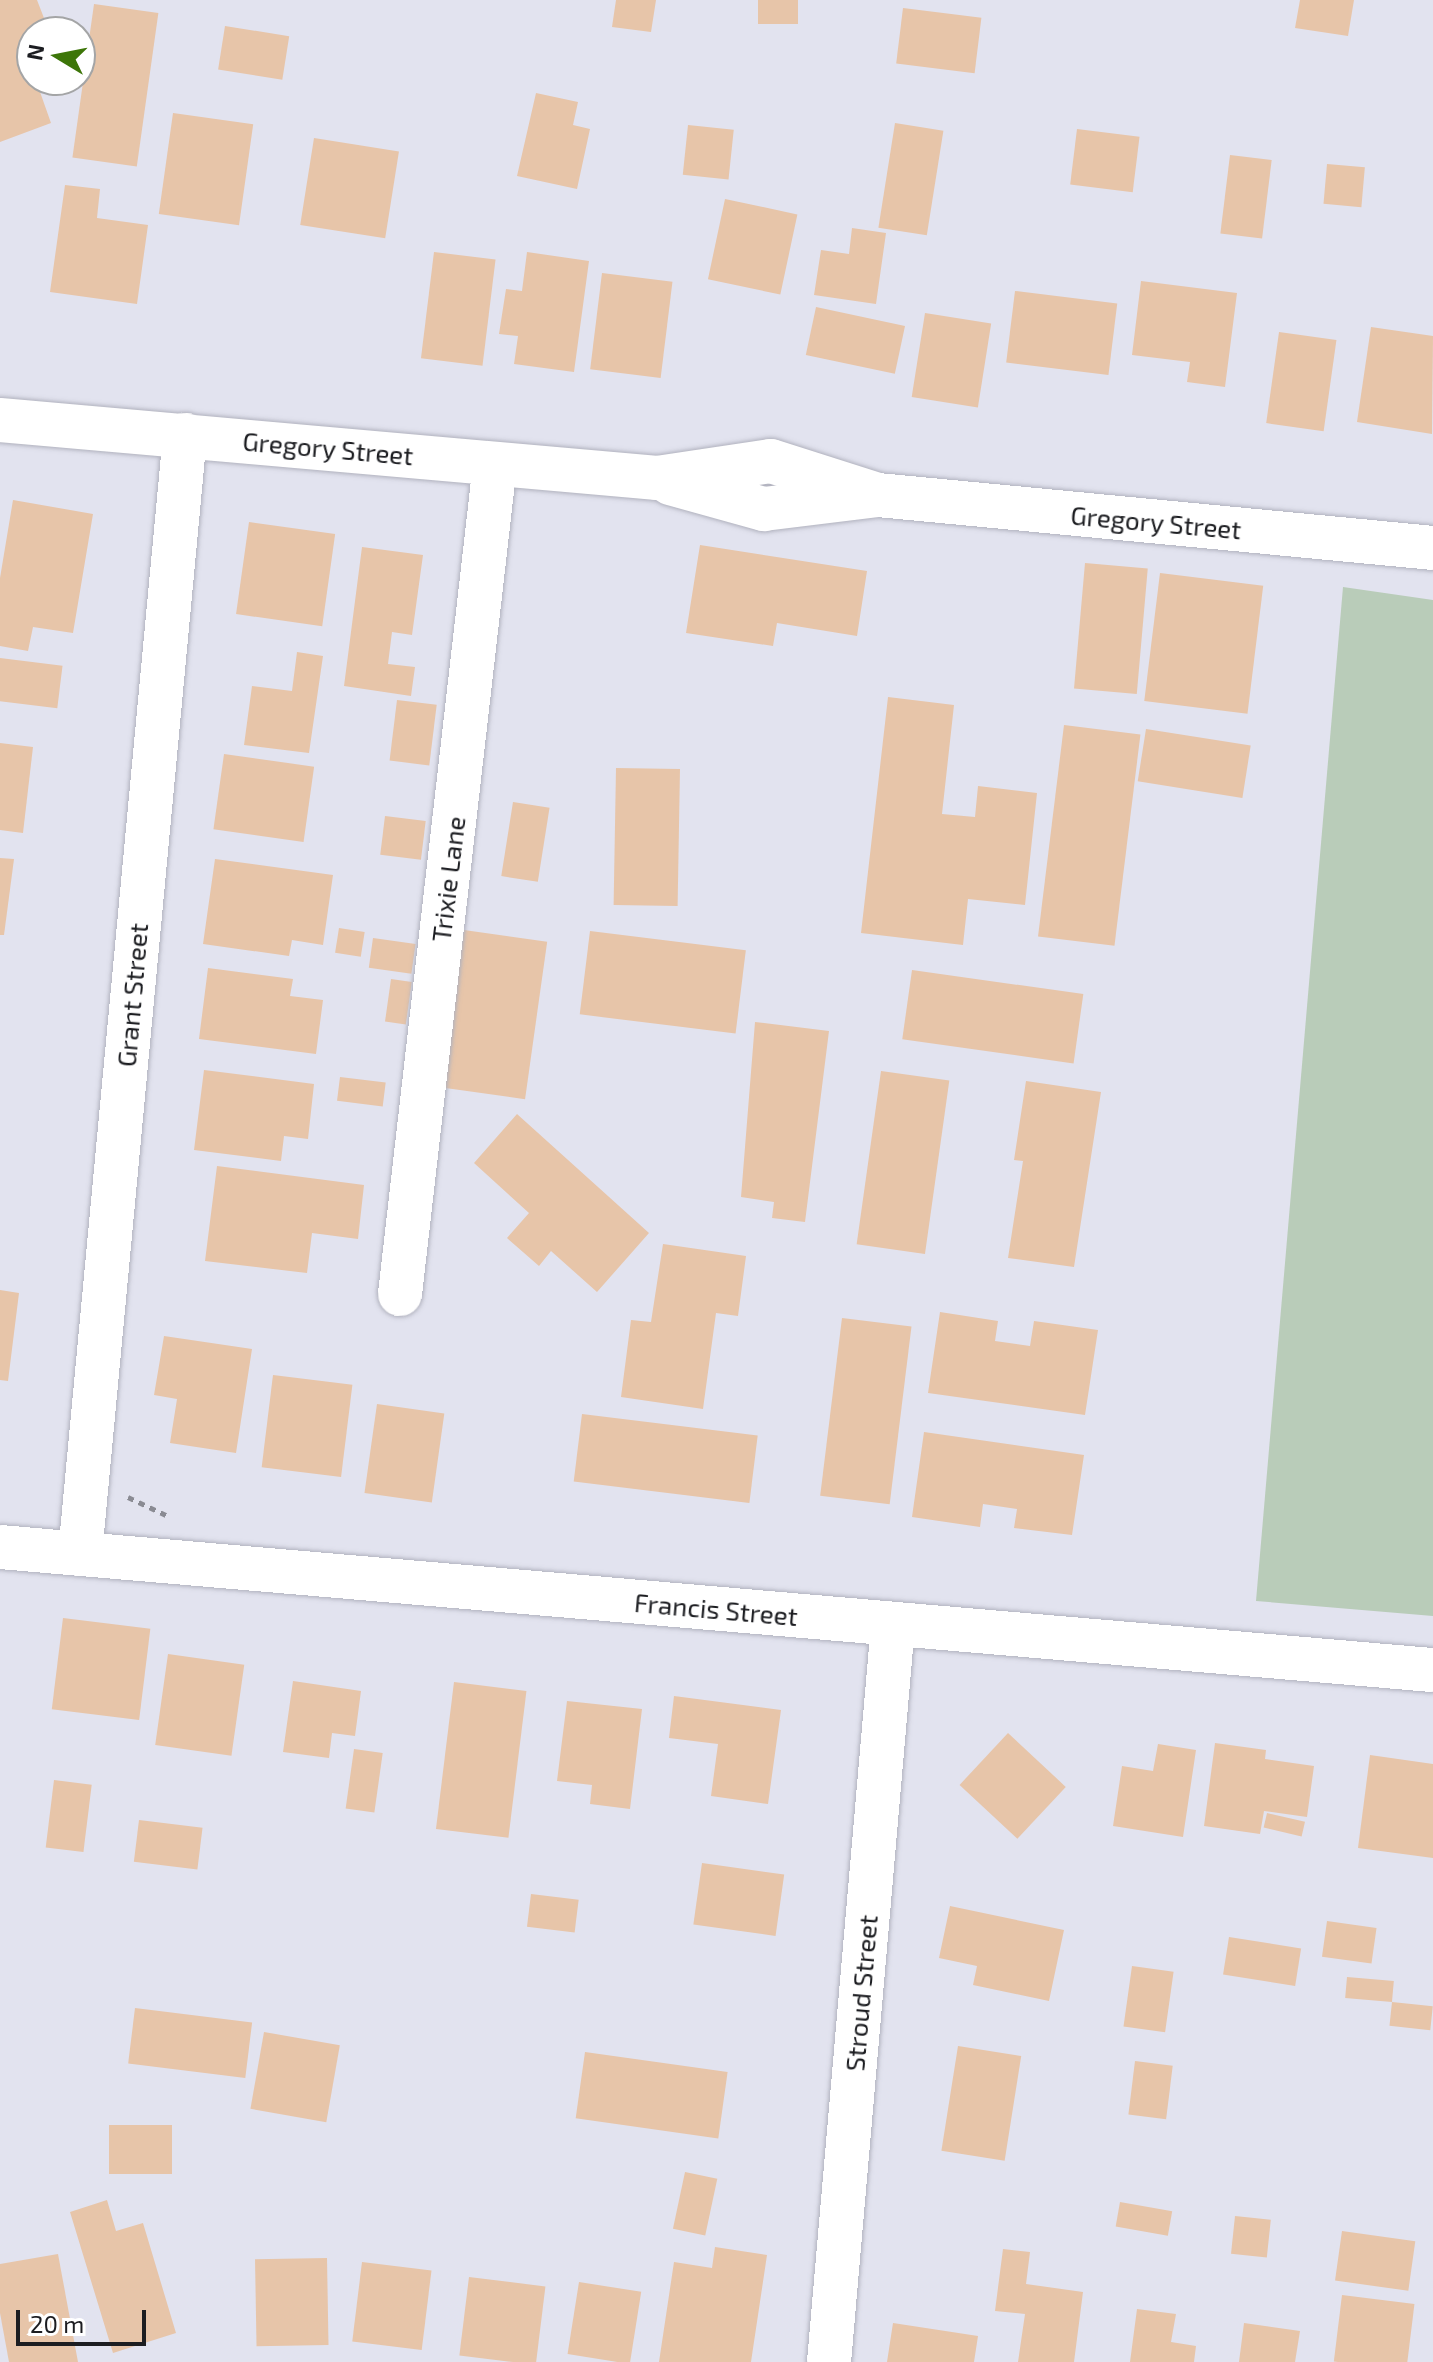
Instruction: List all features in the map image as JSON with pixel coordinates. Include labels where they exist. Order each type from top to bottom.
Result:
[{"type":"street","name":"Gregory Street","points":[[0,420],[657,478],[771,461],[878,495],[1433,548]]},
{"type":"street","name":"Grant Street","points":[[80,1554],[185,435]]},
{"type":"street","name":"Trixie Lane","points":[[400,1294],[495,464]]},
{"type":"street","name":"Francis Street","points":[[0,1547],[1433,1670]]},
{"type":"street","name":"Stroud Street","points":[[829,2362],[893,1625]]},
{"type":"green space","points":[[1343,587],[1433,600],[1433,1616],[1256,1601]]},
{"type":"building","points":[[0,0],[37,0],[43,16],[16,16],[16,96],[41,96],[51,123],[0,142]]},
{"type":"building","points":[[616,0],[656,0],[651,32],[612,27]]},
{"type":"building","points":[[758,0],[798,0],[798,24],[758,24]]},
{"type":"building","points":[[1300,0],[1354,0],[1348,36],[1295,28]]},
{"type":"building","points":[[94,4],[158,13],[137,167],[72,157],[81,96],[96,96]]},
{"type":"building","points":[[903,8],[981,18],[975,73],[896,64]]},
{"type":"building","points":[[225,26],[289,36],[282,80],[218,69]]},
{"type":"building","points":[[536,93],[578,102],[573,125],[590,129],[577,189],[517,176]]},
{"type":"building","points":[[173,113],[253,124],[239,225],[159,214]]},
{"type":"building","points":[[895,123],[943,131],[927,235],[878,228]]},
{"type":"building","points":[[688,125],[734,130],[729,180],[683,175]]},
{"type":"building","points":[[1077,129],[1140,137],[1133,192],[1070,185]]},
{"type":"building","points":[[314,138],[399,151],[385,238],[300,225]]},
{"type":"building","points":[[1230,155],[1272,160],[1262,239],[1220,233]]},
{"type":"building","points":[[1327,164],[1365,167],[1361,207],[1324,204]]},
{"type":"building","points":[[65,185],[100,189],[97,218],[148,225],[137,304],[50,292]]},
{"type":"building","points":[[725,199],[797,214],[780,295],[708,279]]},
{"type":"building","points":[[852,228],[886,233],[876,304],[814,295],[821,250],[849,254]]},
{"type":"building","points":[[434,252],[496,260],[482,366],[421,358]]},
{"type":"building","points":[[527,252],[589,261],[574,372],[514,364],[518,336],[499,334],[506,289],[522,291]]},
{"type":"building","points":[[602,273],[672,282],[661,378],[590,369]]},
{"type":"building","points":[[1141,281],[1237,293],[1225,387],[1187,382],[1190,362],[1132,355]]},
{"type":"building","points":[[1015,291],[1117,304],[1108,375],[1006,362]]},
{"type":"building","points":[[816,307],[905,326],[895,374],[806,355]]},
{"type":"building","points":[[925,313],[991,323],[978,407],[912,397]]},
{"type":"building","points":[[1371,327],[1433,336],[1432,434],[1357,422]]},
{"type":"building","points":[[1279,332],[1336,340],[1324,431],[1266,423]]},
{"type":"building","points":[[13,500],[93,514],[73,633],[33,627],[28,651],[0,646],[0,578]]},
{"type":"building","points":[[249,522],[335,534],[322,626],[236,614]]},
{"type":"building","points":[[700,545],[867,571],[857,636],[777,623],[773,646],[686,633]]},
{"type":"building","points":[[362,547],[423,555],[412,635],[392,632],[388,664],[415,667],[411,696],[344,686]]},
{"type":"building","points":[[1085,563],[1148,568],[1137,694],[1074,689]]},
{"type":"building","points":[[1160,573],[1263,586],[1248,714],[1144,701]]},
{"type":"building","points":[[297,652],[323,656],[309,753],[244,745],[252,686],[292,691]]},
{"type":"building","points":[[0,658],[63,666],[57,708],[0,701]]},
{"type":"building","points":[[888,697],[954,705],[942,814],[975,817],[978,786],[1037,793],[1025,905],[968,899],[963,945],[861,933]]},
{"type":"building","points":[[397,700],[437,705],[429,765],[390,761]]},
{"type":"building","points":[[1064,725],[1140,734],[1114,946],[1038,936]]},
{"type":"building","points":[[1146,729],[1251,746],[1242,798],[1138,781]]},
{"type":"building","points":[[0,743],[33,747],[23,833],[0,830]]},
{"type":"building","points":[[224,754],[314,767],[304,842],[213,829]]},
{"type":"building","points":[[616,768],[680,769],[678,906],[614,905]]},
{"type":"building","points":[[513,802],[550,808],[538,882],[501,876]]},
{"type":"building","points":[[385,816],[426,821],[421,860],[380,855]]},
{"type":"building","points":[[0,858],[14,859],[4,935],[0,935]]},
{"type":"building","points":[[215,859],[333,875],[323,945],[292,940],[289,956],[203,944]]},
{"type":"building","points":[[339,928],[365,932],[361,957],[335,953]]},
{"type":"building","points":[[464,930],[547,942],[525,1099],[442,1087]]},
{"type":"building","points":[[590,931],[746,950],[736,1034],[580,1014]]},
{"type":"building","points":[[373,938],[416,944],[411,974],[369,968]]},
{"type":"building","points":[[208,968],[293,979],[290,996],[323,1000],[316,1054],[199,1039]]},
{"type":"building","points":[[912,970],[1083,994],[1074,1063],[902,1039]]},
{"type":"building","points":[[391,979],[412,982],[406,1025],[385,1022]]},
{"type":"building","points":[[755,1022],[829,1031],[805,1222],[772,1218],[774,1202],[741,1197]]},
{"type":"building","points":[[204,1070],[314,1084],[308,1139],[284,1136],[281,1161],[194,1150]]},
{"type":"building","points":[[881,1071],[949,1081],[925,1254],[857,1244]]},
{"type":"building","points":[[340,1077],[386,1083],[383,1106],[337,1101]]},
{"type":"building","points":[[1026,1081],[1101,1092],[1074,1267],[1008,1258],[1023,1161],[1014,1160]]},
{"type":"building","points":[[517,1114],[649,1233],[597,1292],[551,1251],[539,1266],[507,1238],[529,1213],[474,1163]]},
{"type":"building","points":[[217,1166],[364,1185],[358,1239],[312,1233],[307,1273],[205,1261]]},
{"type":"building","points":[[663,1244],[746,1256],[738,1316],[716,1313],[703,1409],[621,1397],[631,1320],[651,1322]]},
{"type":"building","points":[[0,1290],[19,1293],[8,1381],[0,1380]]},
{"type":"building","points":[[940,1312],[998,1321],[995,1341],[1030,1346],[1034,1321],[1098,1330],[1085,1415],[928,1393]]},
{"type":"building","points":[[842,1318],[911,1327],[890,1504],[820,1496]]},
{"type":"building","points":[[164,1336],[252,1349],[236,1453],[170,1443],[177,1399],[154,1395]]},
{"type":"building","points":[[273,1375],[352,1385],[341,1477],[262,1467]]},
{"type":"building","points":[[377,1404],[444,1413],[432,1503],[364,1493]]},
{"type":"building","points":[[582,1414],[758,1436],[749,1503],[574,1481]]},
{"type":"building","points":[[924,1432],[1084,1455],[1072,1535],[1014,1528],[1017,1509],[983,1504],[980,1527],[912,1517]]},
{"type":"building","points":[[63,1618],[150,1629],[139,1720],[52,1709]]},
{"type":"building","points":[[168,1654],[244,1665],[231,1756],[155,1745]]},
{"type":"building","points":[[293,1681],[361,1691],[355,1736],[332,1733],[329,1758],[283,1752]]},
{"type":"building","points":[[454,1682],[526,1691],[508,1838],[436,1829]]},
{"type":"building","points":[[674,1696],[781,1710],[768,1804],[711,1796],[718,1744],[669,1738]]},
{"type":"building","points":[[567,1701],[642,1709],[630,1809],[590,1804],[592,1785],[557,1781]]},
{"type":"building","points":[[1008,1733],[1066,1787],[1017,1839],[960,1785]]},
{"type":"building","points":[[1215,1743],[1266,1750],[1265,1759],[1314,1766],[1307,1817],[1264,1811],[1260,1834],[1204,1826]]},
{"type":"building","points":[[1158,1744],[1196,1750],[1183,1837],[1113,1826],[1122,1766],[1153,1771]]},
{"type":"building","points":[[354,1749],[383,1753],[374,1812],[346,1808]]},
{"type":"building","points":[[1370,1755],[1433,1764],[1433,1858],[1358,1848]]},
{"type":"building","points":[[54,1780],[92,1785],[83,1852],[46,1847]]},
{"type":"building","points":[[1267,1813],[1305,1822],[1302,1836],[1264,1828]]},
{"type":"building","points":[[139,1820],[203,1828],[197,1869],[134,1862]]},
{"type":"building","points":[[702,1863],[784,1875],[776,1936],[693,1924]]},
{"type":"building","points":[[531,1894],[579,1900],[575,1933],[527,1927]]},
{"type":"building","points":[[950,1906],[1064,1930],[1049,2001],[973,1985],[977,1966],[939,1958]]},
{"type":"building","points":[[1327,1921],[1377,1928],[1372,1964],[1322,1957]]},
{"type":"building","points":[[1229,1937],[1301,1948],[1295,1986],[1223,1975]]},
{"type":"building","points":[[1132,1966],[1174,1972],[1165,2032],[1124,2026]]},
{"type":"building","points":[[1347,1977],[1394,1981],[1392,2002],[1345,1998]]},
{"type":"building","points":[[1392,2002],[1433,2006],[1430,2030],[1389,2026]]},
{"type":"building","points":[[135,2008],[252,2022],[245,2078],[128,2064]]},
{"type":"building","points":[[264,2032],[340,2045],[326,2122],[250,2109]]},
{"type":"building","points":[[958,2046],[1021,2056],[1005,2161],[941,2151]]},
{"type":"building","points":[[585,2052],[728,2072],[718,2138],[576,2118]]},
{"type":"building","points":[[1135,2061],[1173,2066],[1166,2119],[1128,2115]]},
{"type":"building","points":[[109,2125],[172,2125],[172,2174],[109,2174]]},
{"type":"building","points":[[685,2172],[717,2179],[705,2236],[673,2229]]},
{"type":"building","points":[[107,2200],[116,2231],[143,2223],[176,2333],[113,2353],[70,2212]]},
{"type":"building","points":[[1120,2202],[1172,2211],[1168,2236],[1116,2227]]},
{"type":"building","points":[[1235,2216],[1271,2220],[1267,2258],[1231,2254]]},
{"type":"building","points":[[1342,2231],[1415,2241],[1408,2291],[1335,2281]]},
{"type":"building","points":[[715,2247],[767,2255],[751,2362],[659,2362],[674,2262],[712,2268]]},
{"type":"building","points":[[1003,2249],[1030,2252],[1026,2284],[1083,2292],[1074,2362],[1018,2362],[1025,2314],[995,2311]]},
{"type":"building","points":[[58,2254],[78,2362],[9,2362],[0,2313],[0,2264]]},
{"type":"building","points":[[327,2258],[329,2345],[257,2346],[255,2259]]},
{"type":"building","points":[[362,2262],[431,2271],[422,2350],[352,2341]]},
{"type":"building","points":[[469,2277],[545,2286],[536,2362],[459,2355]]},
{"type":"building","points":[[579,2282],[641,2292],[630,2362],[568,2354]]},
{"type":"building","points":[[1342,2295],[1414,2304],[1407,2362],[1334,2362]]},
{"type":"building","points":[[1137,2309],[1176,2314],[1171,2342],[1196,2346],[1194,2362],[1130,2362]]},
{"type":"building","points":[[893,2323],[978,2336],[974,2362],[887,2362]]},
{"type":"building","points":[[1244,2323],[1300,2331],[1295,2362],[1239,2362]]}]
